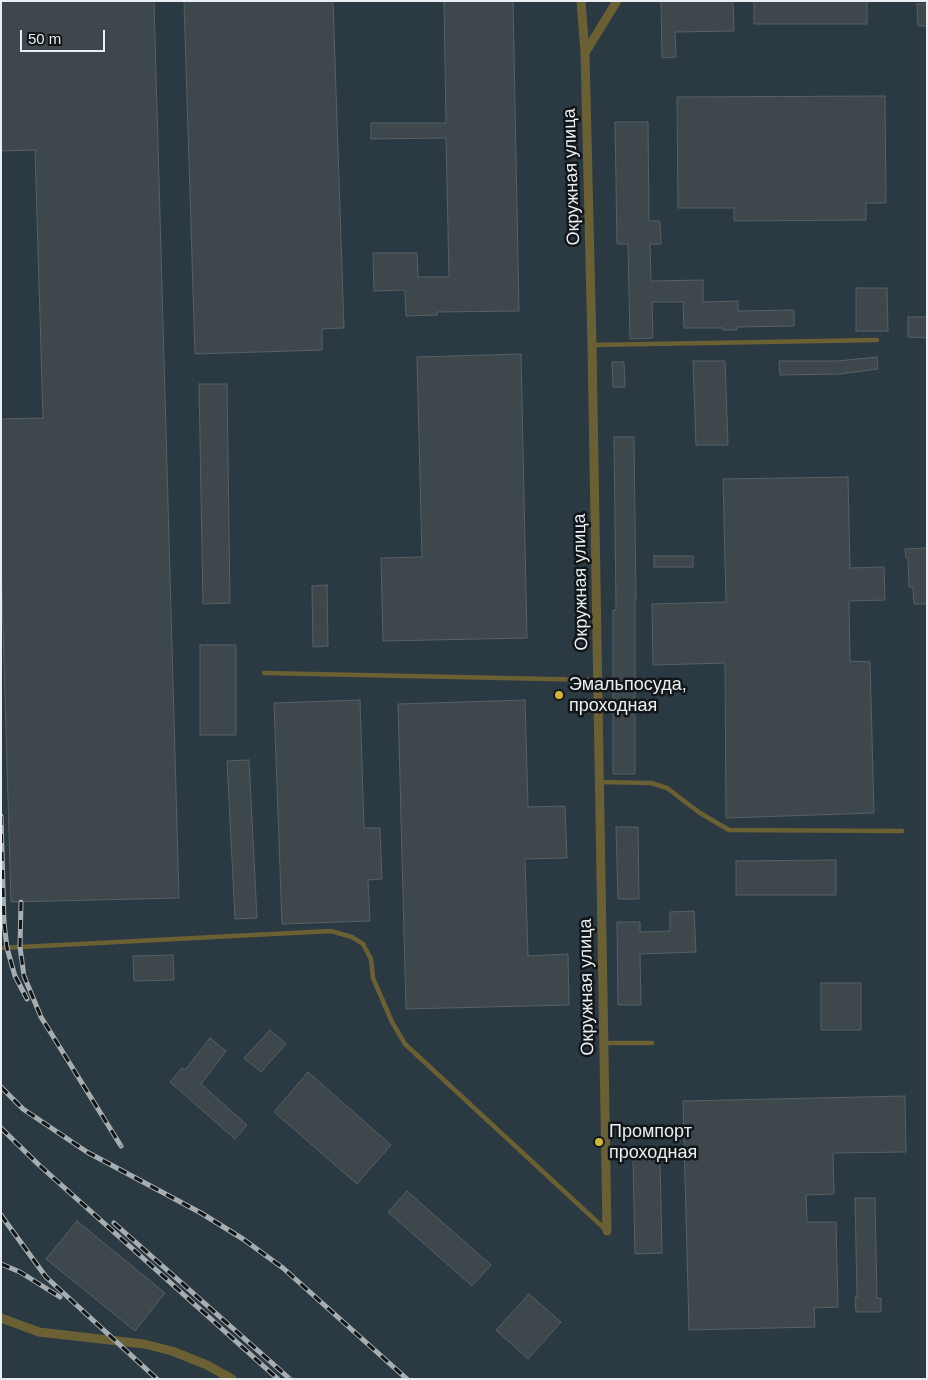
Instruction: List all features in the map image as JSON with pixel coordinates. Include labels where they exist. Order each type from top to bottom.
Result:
[{"type":"street","name":"Окружная улица","points":[[581,1],[585,53],[592,346],[607,1231]]},
{"type":"street","points":[[585,53],[617,1]]},
{"type":"street","points":[[1,1318],[39,1332],[144,1344],[172,1351],[207,1364],[232,1379]]},
{"type":"lane","points":[[592,346],[878,340]]},
{"type":"lane","points":[[264,673],[599,680]]},
{"type":"lane","points":[[600,782],[651,783],[667,788],[700,813],[729,830],[902,831]]},
{"type":"lane","points":[[1,948],[331,931],[352,937],[363,944],[370,959],[373,978],[392,1022],[406,1044],[607,1231]]},
{"type":"lane","points":[[604,1043],[652,1043]]},
{"type":"shaded area","points":[[1,1],[927,1],[927,1379],[1,1379]]},
{"type":"building","points":[[1,1],[154,1],[179,898],[11,902],[1,559],[1,419],[43,418],[35,150],[1,151]]},
{"type":"building","points":[[184,1],[333,1],[344,328],[322,329],[322,350],[195,354]]},
{"type":"building","points":[[444,1],[513,1],[519,311],[437,312],[437,315],[406,316],[405,290],[374,291],[373,253],[417,253],[418,277],[449,277],[446,138],[371,139],[371,123],[446,123]]},
{"type":"building","points":[[661,1],[733,1],[734,31],[675,32],[676,57],[662,58]]},
{"type":"building","points":[[754,1],[867,1],[867,24],[754,24]]},
{"type":"building","points":[[917,4],[927,4],[927,26],[918,26]]},
{"type":"building","points":[[885,96],[886,203],[866,203],[866,220],[734,221],[734,208],[678,208],[677,97]]},
{"type":"building","points":[[615,122],[648,122],[649,221],[660,221],[661,244],[650,244],[651,281],[703,280],[703,302],[738,301],[738,311],[794,310],[794,326],[737,327],[737,330],[684,328],[683,302],[652,302],[653,338],[630,339],[628,244],[617,244]]},
{"type":"building","points":[[856,288],[887,288],[888,331],[856,331]]},
{"type":"building","points":[[908,317],[927,317],[927,338],[908,337]]},
{"type":"building","points":[[521,354],[527,638],[383,641],[381,558],[422,557],[417,357]]},
{"type":"building","points":[[877,357],[878,369],[840,374],[780,375],[779,361],[837,361]]},
{"type":"building","points":[[693,361],[725,361],[728,445],[696,445]]},
{"type":"building","points":[[612,362],[624,362],[625,387],[613,387]]},
{"type":"building","points":[[199,384],[227,384],[230,603],[203,604]]},
{"type":"building","points":[[614,437],[634,437],[636,599],[635,774],[613,774],[613,610],[616,610]]},
{"type":"building","points":[[848,477],[850,568],[884,567],[885,600],[849,601],[850,661],[870,662],[874,813],[726,818],[725,663],[653,665],[652,604],[726,602],[723,479]]},
{"type":"building","points":[[927,548],[927,604],[914,604],[913,587],[909,587],[908,558],[906,558],[905,549]]},
{"type":"building","points":[[654,556],[693,556],[693,567],[654,567]]},
{"type":"building","points":[[327,585],[328,646],[313,647],[312,586]]},
{"type":"building","points":[[200,645],[236,645],[236,735],[200,735]]},
{"type":"building","points":[[360,700],[364,828],[380,828],[382,879],[368,880],[370,921],[282,924],[274,703]]},
{"type":"building","points":[[525,700],[528,807],[565,806],[567,858],[525,859],[528,956],[568,954],[569,1005],[406,1009],[398,704]]},
{"type":"building","points":[[249,760],[257,918],[235,919],[227,761]]},
{"type":"building","points":[[616,827],[638,827],[639,899],[618,899]]},
{"type":"building","points":[[836,860],[836,895],[736,895],[736,861]]},
{"type":"building","points":[[694,911],[696,952],[640,954],[641,1005],[618,1005],[617,922],[640,922],[640,932],[670,931],[670,912]]},
{"type":"building","points":[[173,955],[174,980],[134,981],[133,956]]},
{"type":"building","points":[[821,983],[861,983],[861,1030],[821,1030]]},
{"type":"building","points":[[270,1030],[286,1044],[261,1072],[244,1058]]},
{"type":"building","points":[[210,1038],[226,1051],[201,1084],[247,1125],[235,1139],[170,1082],[182,1068],[185,1070]]},
{"type":"building","points":[[308,1072],[391,1145],[357,1184],[274,1112]]},
{"type":"building","points":[[905,1096],[906,1152],[833,1153],[834,1194],[806,1195],[807,1222],[836,1222],[838,1307],[814,1308],[815,1327],[689,1330],[683,1101]]},
{"type":"building","points":[[660,1158],[662,1253],[635,1254],[633,1159]]},
{"type":"building","points":[[407,1191],[491,1265],[472,1286],[388,1212]]},
{"type":"building","points":[[855,1198],[875,1198],[877,1298],[881,1298],[881,1312],[856,1312]]},
{"type":"building","points":[[77,1221],[165,1293],[135,1331],[46,1259]]},
{"type":"building","points":[[529,1294],[561,1322],[528,1359],[496,1330]]},
{"type":"railway","points":[[1,816],[4,922],[7,948],[15,976],[27,999]]},
{"type":"railway","points":[[21,902],[20,947],[24,976],[41,1017],[121,1146]]},
{"type":"railway","points":[[1,1087],[23,1109],[87,1152],[201,1213],[243,1239],[283,1268],[407,1379]]},
{"type":"railway","points":[[1,1128],[39,1165],[278,1379]]},
{"type":"railway","points":[[1,1215],[46,1277],[157,1379]]},
{"type":"railway","points":[[114,1223],[290,1379]]},
{"type":"railway","points":[[1,1264],[20,1272],[60,1297]]},
{"type":"place","name":"Эмальпосуда, проходная","points":[[559,695]]},
{"type":"place","name":"Промпорт проходная","points":[[599,1142]]}]
